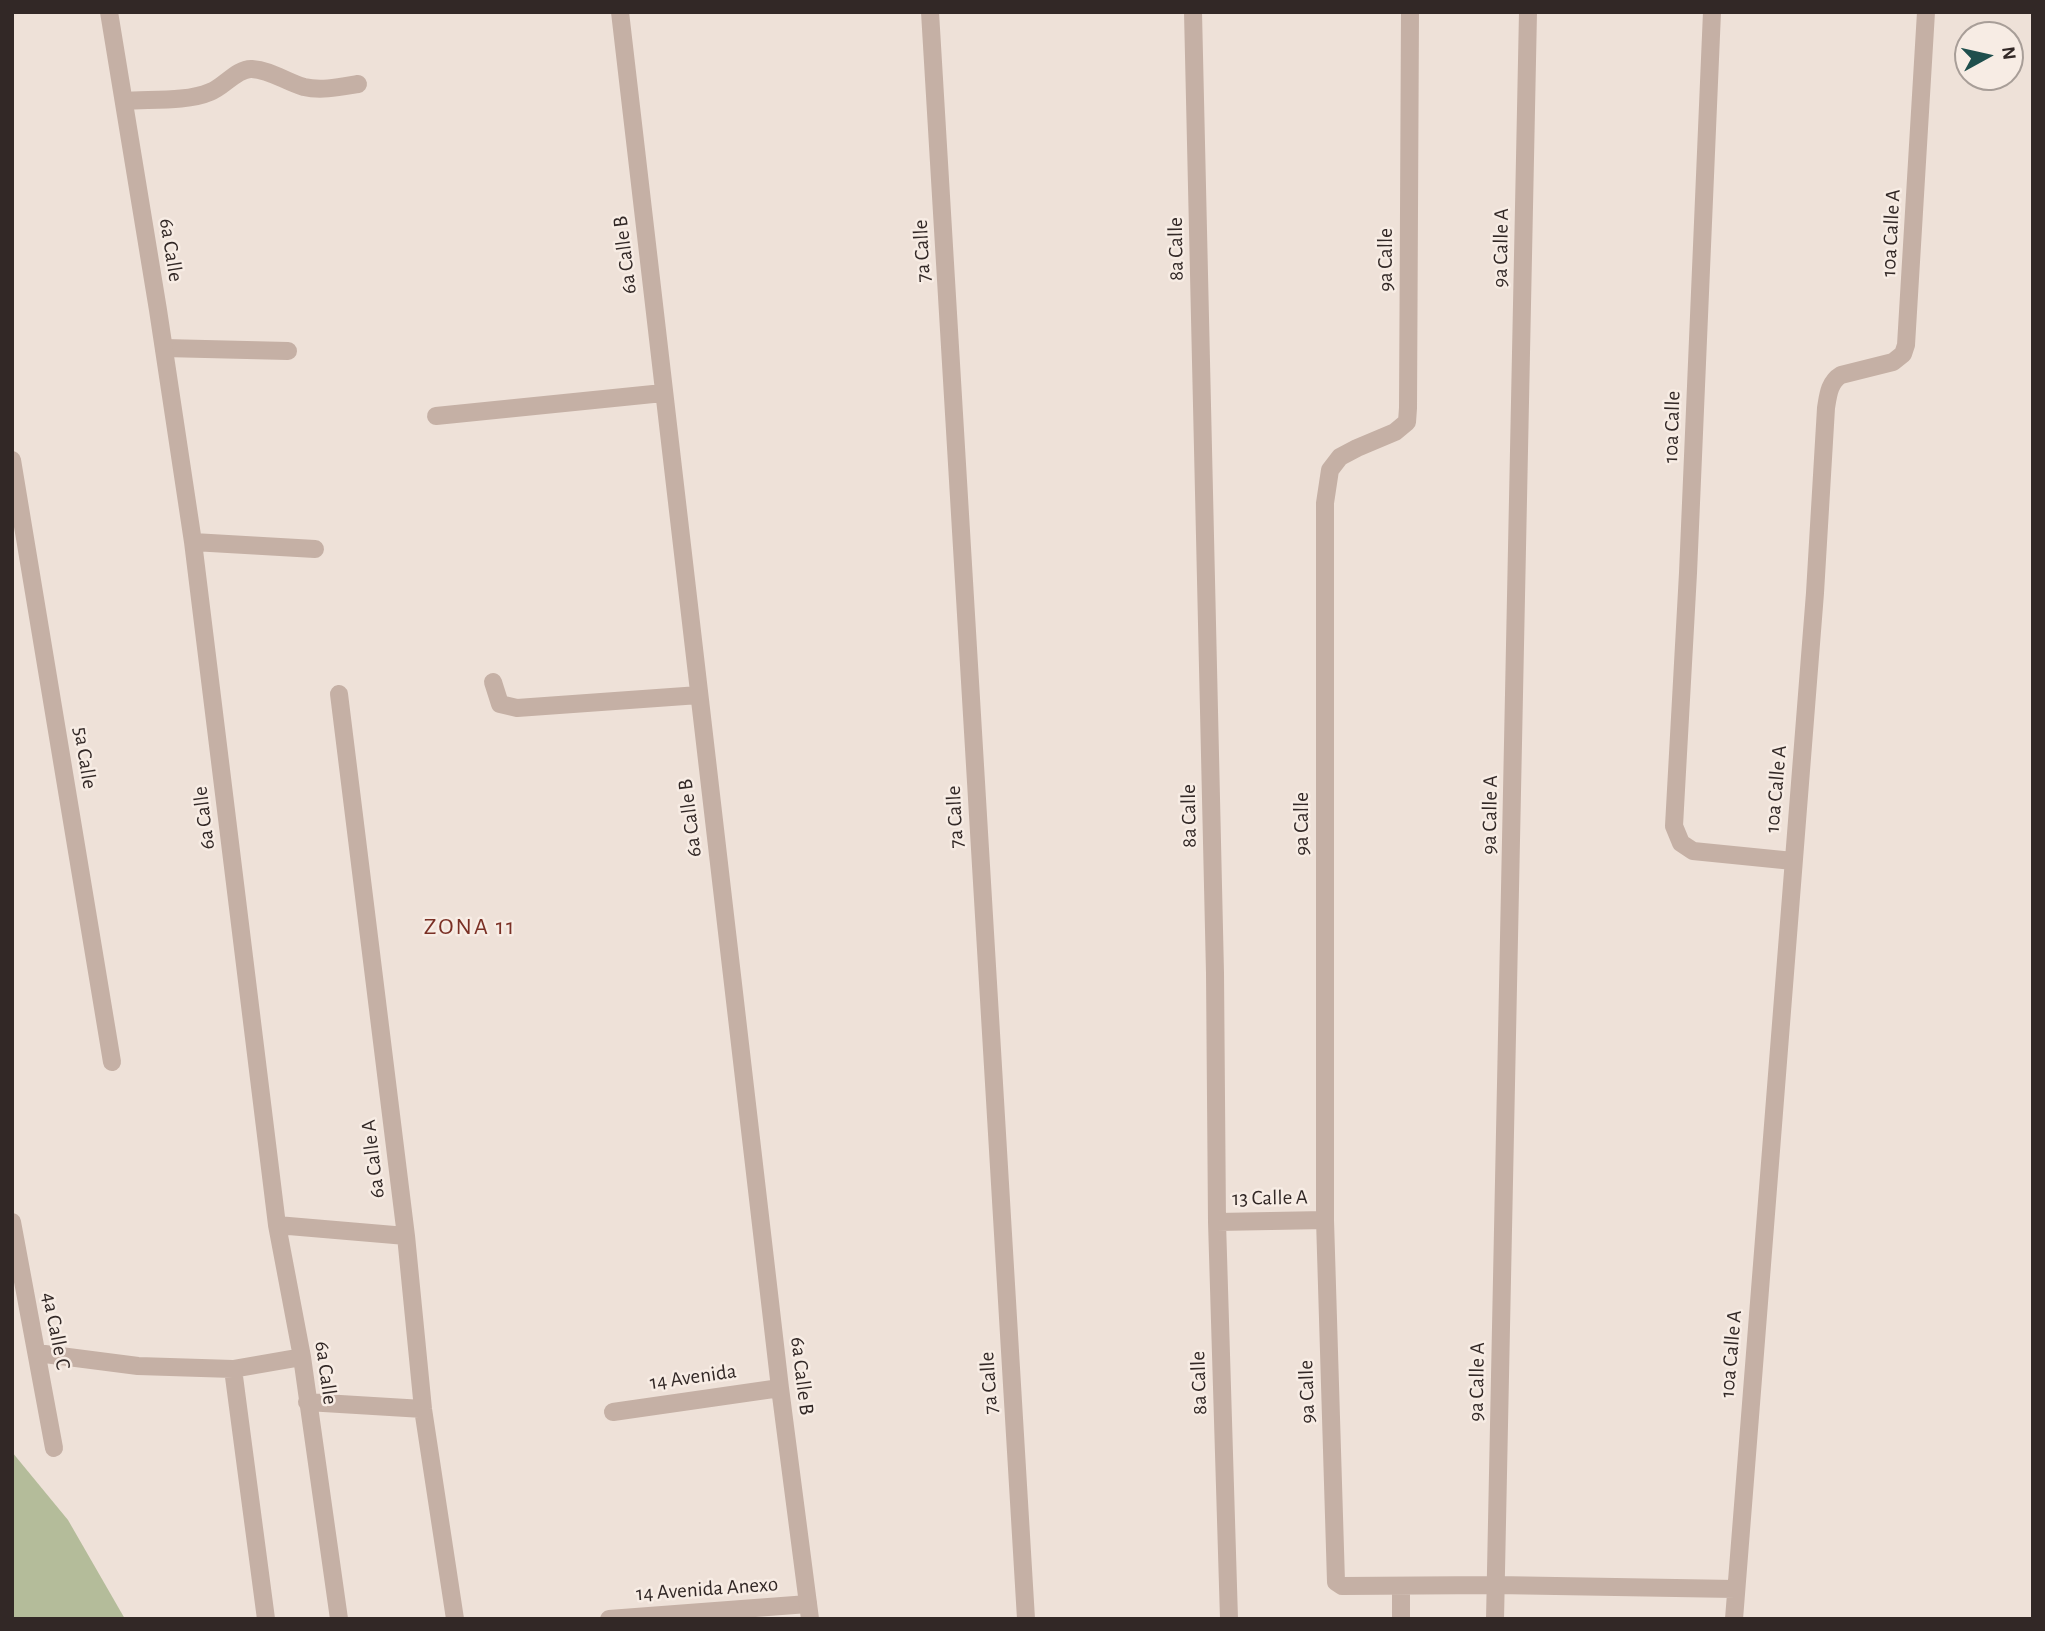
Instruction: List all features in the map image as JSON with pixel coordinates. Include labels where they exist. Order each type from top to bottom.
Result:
[{"type":"street","name":"6a Calle","points":[[109,12],[193,542],[277,1224],[302,1357],[339,1619]]},
{"type":"street","name":"6a Calle B","points":[[620,12],[780,1388],[809,1611]]},
{"type":"street","name":"7a Calle","points":[[930,12],[1026,1619]]},
{"type":"street","name":"8a Calle","points":[[1194,12],[1215,973],[1217,1222],[1228,1619]]},
{"type":"street","name":"9a Calle","points":[[1401,1586],[1342,1586],[1336,1582],[1325,1220],[1325,503],[1330,470],[1340,457],[1395,432],[1407,422],[1410,12]]},
{"type":"street","name":"9a Calle A","points":[[1495,1619],[1528,12]]},
{"type":"street","name":"10a Calle","points":[[1712,12],[1688,573],[1674,826],[1681,843],[1693,851],[1793,861]]},
{"type":"street","name":"10a Calle A","points":[[1734,1619],[1828,397],[1835,379],[1841,375],[1894,362],[1903,354],[1906,345],[1926,12]]},
{"type":"street","points":[[124,101],[196,97],[212,92],[250,68],[305,87],[325,89],[358,84]]},
{"type":"street","points":[[164,348],[288,351]]},
{"type":"street","points":[[436,416],[663,393]]},
{"type":"street","name":"5a Calle","points":[[12,460],[112,1062]]},
{"type":"street","points":[[193,542],[315,549]]},
{"type":"street","points":[[494,682],[500,704],[517,708],[699,695]]},
{"type":"street","name":"6a Calle A","points":[[340,694],[406,1237],[423,1409],[455,1619]]},
{"type":"street","name":"13 Calle A","points":[[1217,1222],[1325,1220]]},
{"type":"street","name":"4a Calle C","points":[[12,1222],[54,1448]]},
{"type":"street","points":[[277,1224],[406,1237]]},
{"type":"street","points":[[37,1353],[138,1366],[233,1369],[302,1357]]},
{"type":"street","points":[[233,1369],[266,1619]]},
{"type":"street","name":"14 Avenida","points":[[613,1412],[780,1388]]},
{"type":"street","points":[[307,1402],[423,1409]]},
{"type":"street","points":[[1401,1619],[1401,1586],[1735,1589]]},
{"type":"street","name":"14 Avenida Anexo","points":[[609,1619],[809,1611]]},
{"type":"green space","points":[[12,1452],[68,1520],[125,1619],[12,1619]]},
{"type":"district","name":"ZONA 11","points":[[470,927]]}]
